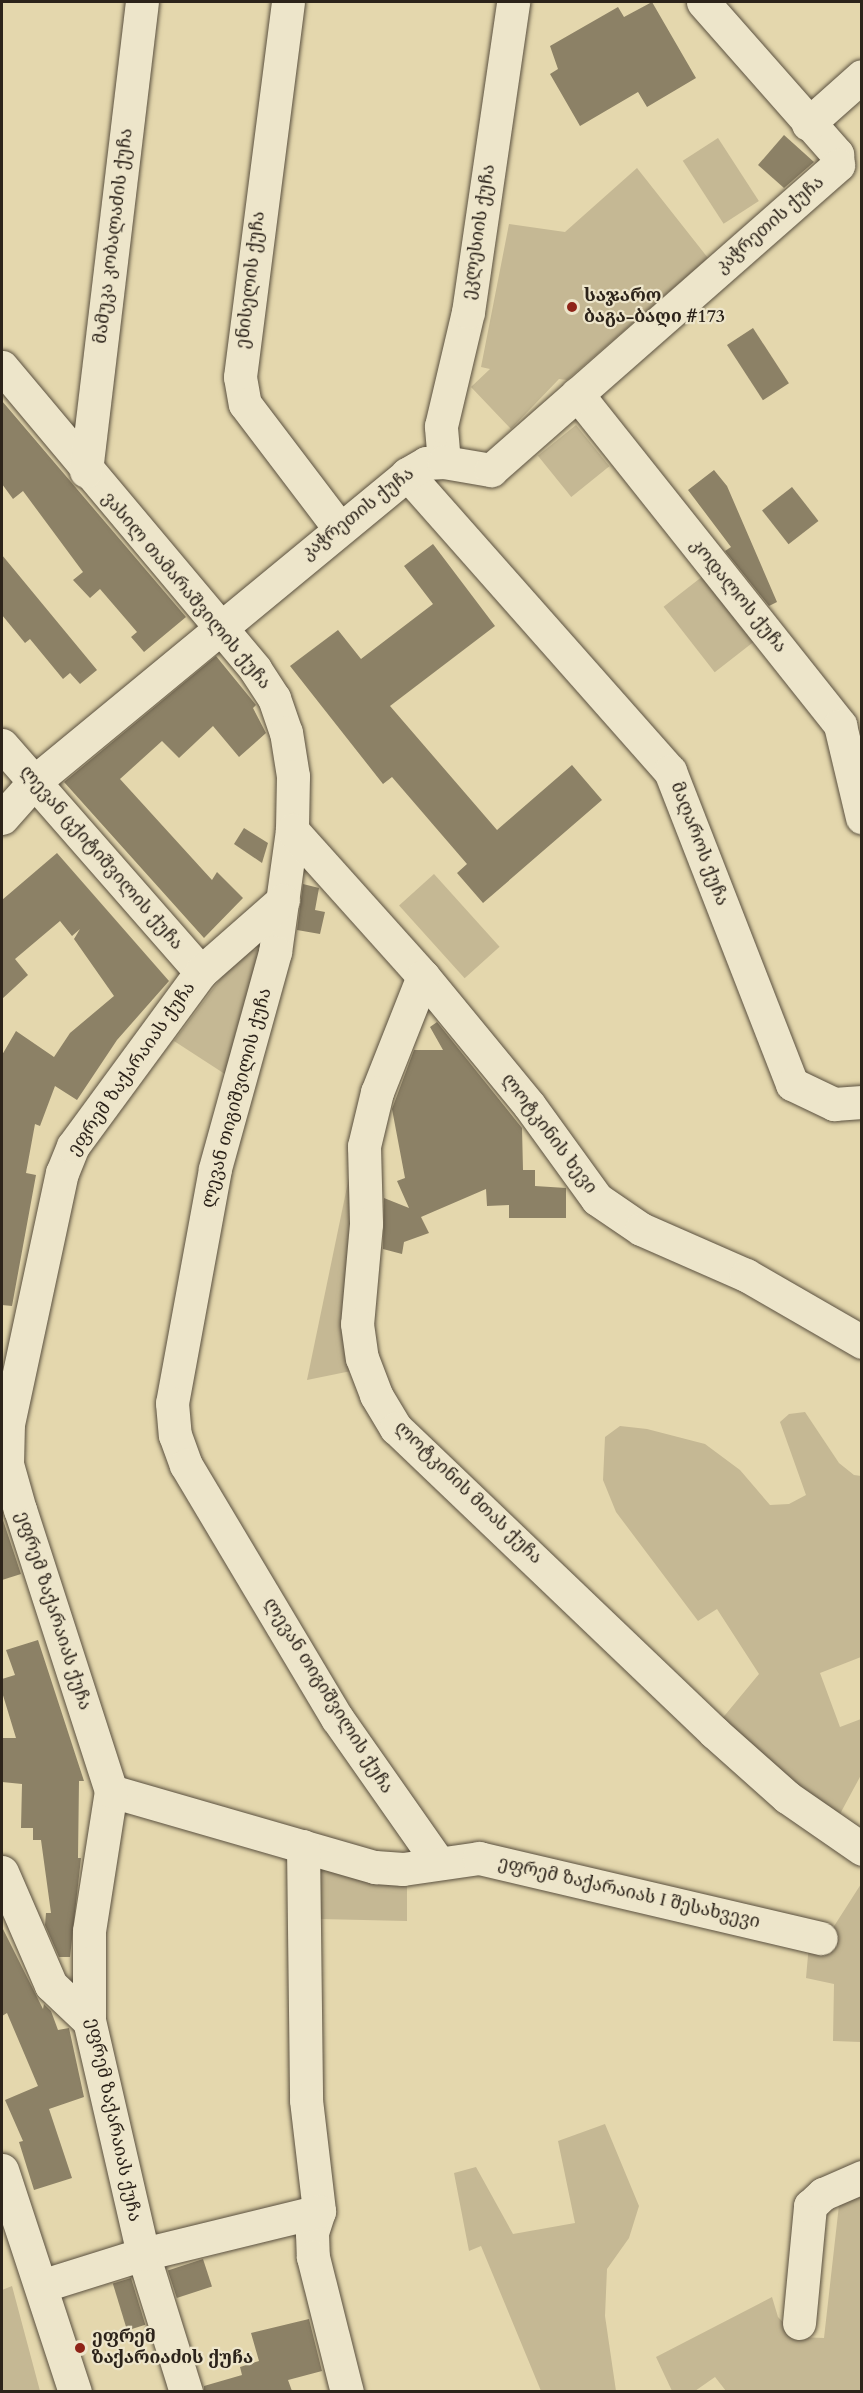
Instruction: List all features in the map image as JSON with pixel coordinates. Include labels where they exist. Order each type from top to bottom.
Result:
[{"type":"street","name":"მამუკა კობალაძის ქუჩა","points":[[86,471],[142,2]]},
{"type":"street","name":"ენისელის ქუჩა","points":[[288,2],[240,377],[245,404],[339,528]]},
{"type":"street","name":"ეკლესიის ქუჩა","points":[[444,462],[441,426],[468,312],[513,2]]},
{"type":"street","points":[[703,2],[808,124],[850,167]]},
{"type":"street","points":[[808,124],[861,76]]},
{"type":"street","name":"კაჭრეთის ქუჩა","points":[[2,818],[34,782],[219,626],[407,474],[426,463],[444,462],[491,470],[577,394],[850,167]]},
{"type":"street","name":"ვასილ თამარაშვილის ქუჩა","points":[[2,367],[86,471],[219,626],[274,698],[286,732],[293,776],[292,830]]},
{"type":"street","name":"კოდალოს ქუჩა","points":[[577,394],[851,728],[861,817]]},
{"type":"street","name":"მაღაროს ქუჩა","points":[[407,474],[670,771],[792,1084],[834,1104],[861,1102]]},
{"type":"street","name":"ლევან ცქიტიშვილის ქუჩა","points":[[2,745],[201,972]]},
{"type":"street","points":[[283,900],[292,830]]},
{"type":"street","points":[[292,830],[423,976]]},
{"type":"street","name":"ეფრემ ზაქარაიას ქუჩა","points":[[186,2391],[143,2254],[89,2021],[89,1931],[111,1791],[18,1501],[8,1464],[9,1424],[62,1173],[73,1146],[201,972],[283,900]]},
{"type":"street","name":"ლევან თიგიშვილის ქუჩა","points":[[283,900],[276,952],[215,1169],[172,1403],[174,1435],[186,1465],[337,1718],[437,1862]]},
{"type":"street","name":"ლოტკინის ხევი","points":[[423,976],[529,1105],[597,1199],[641,1229],[746,1275],[861,1342]]},
{"type":"street","name":"ლოტკინის მთას ქუჩა","points":[[423,976],[377,1092],[364,1146],[366,1224],[357,1324],[362,1358],[376,1395],[396,1428],[714,1732],[787,1797],[861,1850]]},
{"type":"street","points":[[111,1791],[375,1867],[403,1869],[437,1862]]},
{"type":"street","points":[[303,1846],[306,2100],[319,2211],[312,2232],[313,2257],[347,2391]]},
{"type":"street","name":"ეფრემ ზაქარაიას I შესახვევი","points":[[437,1862],[479,1858],[820,1938]]},
{"type":"street","points":[[2,1872],[51,1985],[89,2021]]},
{"type":"street","points":[[2,2170],[75,2391]]},
{"type":"street","points":[[799,2323],[810,2206],[823,2194],[861,2177]]},
{"type":"street","points":[[42,2286],[143,2254],[319,2211]]},
{"type":"shaded area","points":[[718,138],[759,201],[724,224],[683,161]]},
{"type":"shaded area","points":[[637,168],[708,258],[567,380],[559,379],[511,429],[471,387],[490,369],[481,367],[509,224],[565,232]]},
{"type":"shaded area","points":[[576,425],[609,466],[571,497],[538,456]]},
{"type":"shaded area","points":[[703,576],[754,641],[715,672],[664,607]]},
{"type":"shaded area","points":[[434,874],[500,947],[465,978],[399,905]]},
{"type":"shaded area","points":[[261,949],[231,1078],[174,1041],[227,970],[247,951]]},
{"type":"shaded area","points":[[359,1129],[356,1370],[307,1380]]},
{"type":"shaded area","points":[[805,1412],[839,1463],[854,1475],[861,1476],[861,1657],[820,1673],[840,1727],[861,1719],[861,1775],[833,1827],[716,1726],[759,1674],[717,1609],[698,1621],[616,1512],[603,1480],[605,1437],[620,1426],[647,1429],[705,1444],[740,1470],[770,1505],[789,1504],[806,1495],[780,1422],[789,1414]]},
{"type":"shaded area","points":[[321,1860],[407,1878],[407,1921],[320,1919]]},
{"type":"shaded area","points":[[861,1884],[861,2042],[833,2041],[834,1984],[806,1978],[809,1944],[822,1945]]},
{"type":"shaded area","points":[[605,2124],[639,2206],[629,2238],[607,2269],[605,2316],[616,2391],[541,2391],[481,2246],[469,2251],[454,2173],[476,2167],[513,2234],[575,2223],[558,2141]]},
{"type":"shaded area","points":[[861,2191],[861,2391],[726,2391],[715,2377],[695,2391],[672,2391],[656,2357],[772,2297],[778,2317],[797,2337],[824,2338],[839,2205]]},
{"type":"shaded area","points":[[12,2286],[40,2391],[2,2391],[2,2290]]},
{"type":"building","points":[[652,2],[696,78],[647,107],[638,92],[580,126],[550,74],[558,69],[550,46],[618,7],[624,17]]},
{"type":"building","points":[[784,135],[814,162],[784,188],[758,165]]},
{"type":"building","points":[[753,328],[789,383],[763,400],[727,345]]},
{"type":"building","points":[[2,401],[186,617],[144,652],[131,637],[137,632],[100,589],[90,598],[73,580],[83,572],[23,491],[13,499],[2,484]]},
{"type":"building","points":[[714,470],[727,486],[777,602],[769,606],[725,551],[731,547],[688,490]]},
{"type":"building","points":[[792,487],[818,521],[789,544],[762,510]]},
{"type":"building","points":[[433,544],[495,626],[390,706],[497,830],[572,765],[602,800],[483,903],[457,873],[467,864],[392,777],[383,784],[290,666],[338,630],[361,659],[433,604],[404,566]]},
{"type":"building","points":[[2,555],[97,670],[80,684],[70,673],[63,679],[30,639],[25,643],[2,615]]},
{"type":"building","points":[[216,656],[256,705],[253,708],[266,733],[239,757],[213,726],[179,758],[162,741],[120,779],[212,880],[217,872],[243,898],[204,938],[64,782]]},
{"type":"building","points":[[244,828],[268,843],[262,863],[234,844]]},
{"type":"building","points":[[57,853],[169,981],[117,1040],[77,1100],[55,1086],[40,1126],[35,1124],[26,1173],[36,1175],[12,1306],[2,1305],[2,1055],[16,1031],[54,1057],[70,1033],[114,996],[74,939],[80,929],[72,936],[60,921],[15,959],[28,975],[2,999],[2,900]]},
{"type":"building","points":[[303,884],[319,888],[315,910],[325,912],[320,934],[297,930]]},
{"type":"building","points":[[437,1022],[522,1128],[523,1170],[535,1170],[535,1186],[566,1188],[566,1218],[509,1218],[509,1205],[487,1206],[486,1189],[421,1217],[429,1233],[404,1242],[402,1254],[383,1249],[384,1198],[409,1208],[397,1181],[405,1178],[392,1109],[414,1050],[443,1050],[430,1027]]},
{"type":"building","points":[[2,1517],[21,1574],[2,1580]]},
{"type":"building","points":[[38,1640],[84,1781],[79,1781],[78,1858],[81,1858],[70,1957],[59,1957],[45,1925],[46,1913],[51,1913],[41,1840],[33,1840],[33,1828],[21,1828],[22,1784],[2,1782],[2,1738],[16,1738],[2,1692],[2,1679],[15,1675],[6,1650]]},
{"type":"building","points":[[2,1927],[43,2009],[44,2004],[51,2011],[58,2030],[69,2028],[84,2097],[49,2109],[72,2178],[34,2190],[19,2142],[23,2141],[5,2100],[38,2086],[7,2013],[2,2016]]},
{"type":"building","points":[[203,2259],[212,2287],[177,2298],[168,2270]]},
{"type":"building","points":[[131,2278],[145,2325],[127,2330],[113,2284]]},
{"type":"building","points":[[309,2319],[322,2371],[288,2380],[292,2391],[204,2391],[204,2386],[242,2375],[240,2367],[259,2361],[251,2333]]},
{"type":"place","name":"საჯარო ბაგა-ბაღი #173","points":[[572,307]]},
{"type":"place","name":"ეფრემ ზაქარიაძის ქუჩა","points":[[80,2348]]}]
